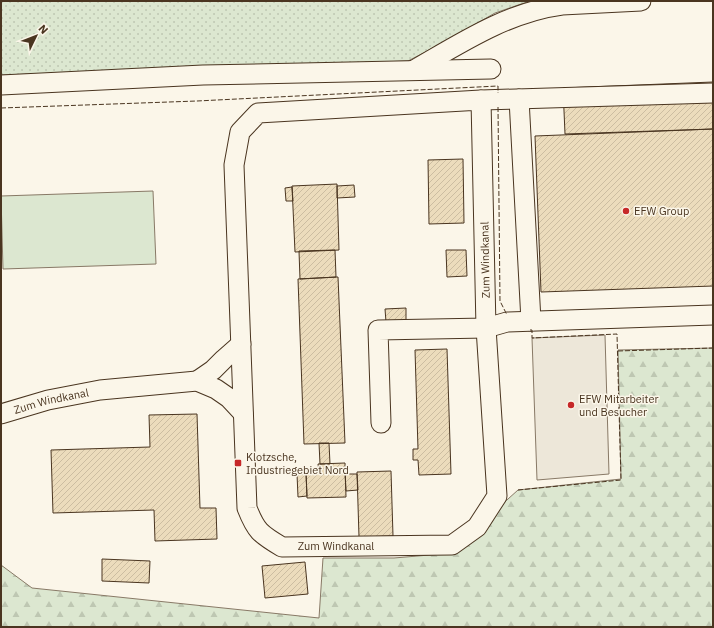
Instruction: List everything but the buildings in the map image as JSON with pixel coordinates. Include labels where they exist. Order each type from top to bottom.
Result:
[{"type":"street","points":[[413,71],[484,31],[526,13],[562,5],[641,1]]},
{"type":"street","points":[[1,85],[203,75],[491,69]]},
{"type":"street","points":[[481,100],[713,93]]},
{"type":"street","points":[[519,99],[531,321]]},
{"type":"street","name":"Zum Windkanal","points":[[481,100],[486,328],[497,496],[477,527],[452,545],[282,547],[263,536],[253,523],[247,508],[242,344],[234,166],[240,132],[258,113],[481,100]]},
{"type":"street","points":[[381,423],[378,330],[486,328],[507,322],[713,314]]},
{"type":"street","points":[[197,382],[242,344]]},
{"type":"street","name":"Zum Windkanal","points":[[1,414],[48,400],[100,390],[197,382],[216,389],[229,398],[243,413]]},
{"type":"green space","points":[[1,1],[530,1],[495,13],[408,61],[1,75]]},
{"type":"green space","points":[[153,191],[156,264],[3,269],[1,196]]},
{"type":"green space","points":[[713,348],[713,627],[1,627],[1,565],[32,588],[319,618],[323,558],[394,558],[453,553],[518,490],[621,479],[618,350]]},
{"type":"shaded area","name":"EFW Mitarbeiter und Besucher","points":[[605,335],[609,474],[537,480],[532,338]]},
{"type":"fence","points":[[1,108],[197,101],[498,86],[498,93]]},
{"type":"fence","points":[[498,107],[500,301],[507,315]]},
{"type":"fence","points":[[530,330],[532,330],[532,338],[617,334],[619,410]]},
{"type":"fence","points":[[618,351],[713,348]]},
{"type":"fence","points":[[518,490],[621,480],[619,409]]},
{"type":"place","name":"EFW Group","points":[[626,211]]},
{"type":"place","name":"EFW Mitarbeiter und Besucher","points":[[571,405]]},
{"type":"place","name":"Klotzsche, Industriegebiet Nord","points":[[238,463]]}]
